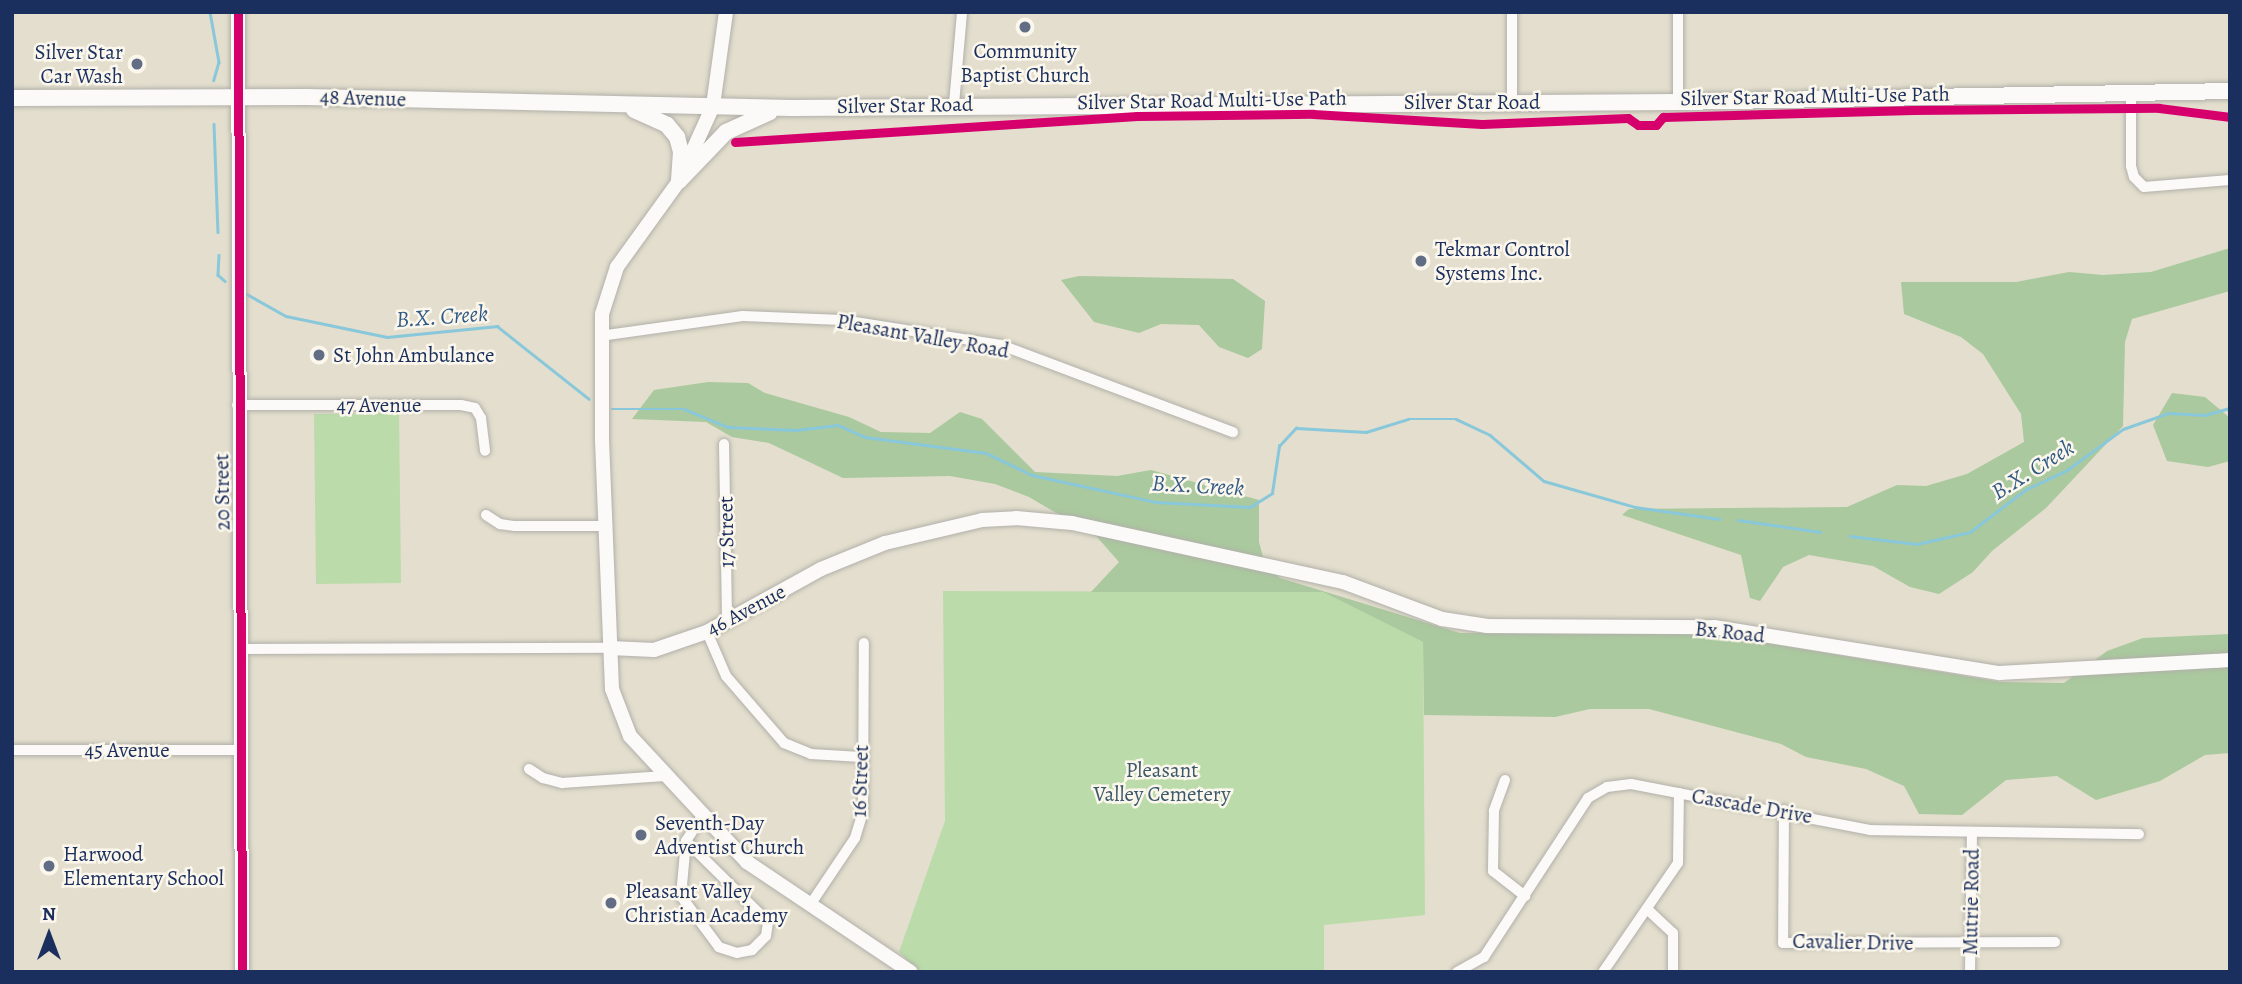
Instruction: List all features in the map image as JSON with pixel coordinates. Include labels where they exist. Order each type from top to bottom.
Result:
[{"type":"main road","name":"Silver Star Road","points":[[713,106],[1678,102],[2230,91]]},
{"type":"main road","name":"48 Avenue","points":[[12,98],[241,97],[713,106]]},
{"type":"main road","points":[[597,105],[646,112],[667,125],[681,152],[679,181]]},
{"type":"main road","points":[[679,181],[704,152],[741,122],[792,107]]},
{"type":"street","name":"20 Street","points":[[238,12],[241,97],[237,405],[242,649],[242,972]]},
{"type":"street","points":[[726,12],[713,106],[679,181],[617,267],[607,290],[600,335],[604,526],[610,648],[618,714],[630,736],[747,862],[911,972]]},
{"type":"street","points":[[954,104],[962,12]]},
{"type":"street","points":[[1512,12],[1512,102]]},
{"type":"street","points":[[1678,12],[1678,102]]},
{"type":"street","points":[[2131,95],[2131,166],[2134,177],[2144,187],[2230,180]]},
{"type":"street","name":"Pleasant Valley Road","points":[[600,335],[743,316],[842,320],[1001,345],[1233,432]]},
{"type":"street","name":"47 Avenue","points":[[237,405],[461,405],[475,408],[481,418],[485,451]]},
{"type":"street","name":"17 Street","points":[[724,444],[727,619]]},
{"type":"street","points":[[486,515],[500,524],[515,526],[604,526]]},
{"type":"street","name":"46 Avenue","points":[[242,649],[654,650],[707,632],[821,569],[885,543],[982,520],[1072,523],[1236,558]]},
{"type":"street","name":"Bx Road","points":[[1236,558],[1343,582],[1442,619],[1487,626],[1714,627],[1999,673],[2230,660]]},
{"type":"street","points":[[707,632],[726,676],[784,743],[811,754],[861,757]]},
{"type":"street","name":"16 Street","points":[[810,905],[855,838],[863,811],[861,757],[864,643]]},
{"type":"street","name":"45 Avenue","points":[[12,750],[242,750]]},
{"type":"street","points":[[529,769],[562,783],[665,776]]},
{"type":"street","points":[[1504,780],[1494,811],[1493,871],[1525,896]]},
{"type":"street","name":"Cascade Drive","points":[[1457,972],[1484,957],[1588,798],[1607,787],[1632,784],[1784,810],[1870,830],[2139,834]]},
{"type":"street","points":[[1603,972],[1678,863],[1679,793]]},
{"type":"street","name":"Cavalier Drive","points":[[1784,810],[1783,943],[1970,944]]},
{"type":"street","points":[[686,841],[768,922],[765,936],[752,950],[737,953],[719,947],[681,897],[686,841],[702,816]]},
{"type":"street","name":"Mutrie Road","points":[[1970,972],[1972,832]]},
{"type":"street","points":[[1647,909],[1673,933],[1673,972]]},
{"type":"street","points":[[1970,944],[2054,942]]},
{"type":"green space","points":[[2230,248],[2230,291],[2132,319],[2125,342],[2123,426],[2046,508],[1992,551],[1973,572],[1939,594],[1910,587],[1873,566],[1809,555],[1783,567],[1760,601],[1750,598],[1741,555],[1622,515],[1629,509],[1847,507],[1897,485],[1926,486],[1967,474],[2024,442],[2021,414],[1983,354],[1961,337],[1904,314],[1901,282],[2016,282],[2069,272],[2103,275],[2151,272]]},
{"type":"green space","points":[[1079,276],[1233,279],[1265,301],[1262,349],[1248,358],[1219,347],[1199,325],[1161,324],[1139,333],[1094,322],[1061,280]]},
{"type":"green space","points":[[708,382],[748,383],[765,393],[849,417],[881,432],[930,433],[960,412],[982,419],[1035,472],[1117,476],[1151,470],[1259,500],[1259,542],[1265,564],[1280,578],[1460,633],[1712,634],[2001,682],[2064,683],[2107,651],[2143,638],[2230,634],[2230,753],[2205,755],[2160,781],[2096,800],[2057,776],[2006,780],[1962,815],[1919,814],[1904,786],[1866,769],[1806,757],[1781,744],[1649,709],[1590,709],[1555,717],[1424,715],[1423,642],[1323,592],[1091,592],[1119,562],[1097,537],[1029,497],[995,484],[950,476],[843,478],[769,443],[732,437],[706,422],[632,419],[654,390]]},
{"type":"green space","points":[[2172,393],[2205,397],[2230,418],[2230,461],[2208,467],[2167,461],[2153,425]]},
{"type":"green space","points":[[399,413],[401,583],[316,584],[314,414]]},
{"type":"green space","name":"Pleasant Valley Cemetery","points":[[943,591],[1323,592],[1423,642],[1425,915],[1324,925],[1324,972],[919,972],[899,952],[945,821]]},
{"type":"waterway","name":"B.X. Creek","points":[[210,12],[219,62],[214,80]]},
{"type":"waterway","name":"B.X. Creek","points":[[214,124],[218,232]]},
{"type":"waterway","name":"B.X. Creek","points":[[219,255],[218,275],[225,281]]},
{"type":"waterway","name":"B.X. Creek","points":[[245,293],[286,316],[387,337],[497,326],[589,399]]},
{"type":"waterway","name":"B.X. Creek","points":[[1850,536],[1917,544],[1970,532],[2025,490],[2067,470],[2123,429],[2169,413],[2205,415],[2230,408]]},
{"type":"waterway","name":"B.X. Creek","points":[[612,409],[684,409],[728,427],[796,430],[838,425],[865,437],[986,453],[1032,475],[1156,502],[1250,507],[1272,493],[1279,446],[1296,428],[1366,432],[1408,419],[1456,419],[1490,435],[1544,481],[1635,507],[1719,519]]},
{"type":"waterway","name":"B.X. Creek","points":[[1738,520],[1820,532]]},
{"type":"cycle path","points":[[238,12],[242,972]]},
{"type":"cycle path","name":"Silver Star Road Multi-Use Path","points":[[735,142],[1137,116],[1313,114],[1482,124],[1628,118],[1638,125],[1656,125],[1663,117],[1913,110],[2159,108],[2230,117]]},
{"type":"place","name":"Community Baptist Church","points":[[1025,27]]},
{"type":"place","name":"Silver Star Car Wash","points":[[137,64]]},
{"type":"place","name":"Tekmar Control Systems Inc.","points":[[1421,261]]},
{"type":"place","name":"St John Ambulance","points":[[319,355]]},
{"type":"place","name":"Seventh-Day Adventist Church","points":[[641,835]]},
{"type":"place","name":"Harwood Elementary School","points":[[49,866]]},
{"type":"place","name":"Pleasant Valley Christian Academy","points":[[611,903]]}]
